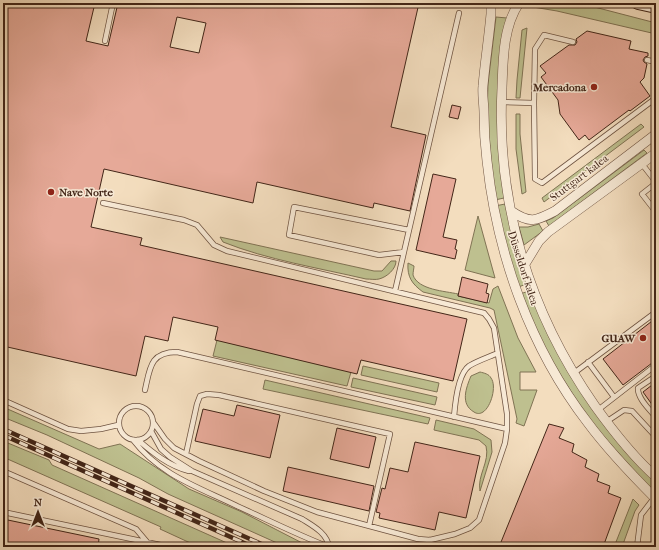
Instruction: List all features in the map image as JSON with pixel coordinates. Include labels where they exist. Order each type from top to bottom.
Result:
[{"type":"street","name":"Düsseldorf kalea","points":[[491,3],[492,14],[483,87],[485,146],[492,203],[516,292],[533,332],[564,389],[587,422],[620,463],[655,498]]},
{"type":"street","name":"Düsseldorf kalea","points":[[520,3],[512,16],[506,37],[501,102],[504,168],[511,212],[531,286],[547,325],[573,373],[606,422],[636,458],[656,477]]},
{"type":"street","points":[[638,3],[656,7]]},
{"type":"street","name":"Stuttgart kalea","points":[[511,212],[526,219],[541,219],[555,211],[656,134]]},
{"type":"street","points":[[525,264],[539,241],[548,232],[656,153]]},
{"type":"lane","points":[[105,41],[114,3]]},
{"type":"lane","points":[[395,291],[459,13]]},
{"type":"lane","points":[[573,42],[544,35],[535,49],[535,179],[542,183],[656,98]]},
{"type":"lane","points":[[647,60],[656,62]]},
{"type":"lane","points":[[656,72],[654,76],[656,79]]},
{"type":"lane","points":[[501,102],[534,103]]},
{"type":"lane","points":[[642,164],[656,183],[642,194],[656,212]]},
{"type":"lane","points":[[103,203],[184,220],[197,225],[214,245],[227,251],[484,313],[494,328],[507,414],[507,429],[505,443],[479,520],[470,528],[430,540],[418,539],[317,512],[264,491],[174,448],[165,439],[153,422],[150,413],[146,409],[135,405],[124,409],[120,414],[118,425],[123,435],[135,440],[165,461],[180,469],[192,471]]},
{"type":"lane","points":[[404,252],[379,255],[289,235],[294,207],[409,230]]},
{"type":"lane","points":[[573,373],[656,312]]},
{"type":"lane","points":[[145,390],[151,364],[156,357],[170,352],[177,352],[507,429]]},
{"type":"lane","points":[[454,417],[457,392],[468,367],[498,353]]},
{"type":"lane","points":[[588,362],[614,397]]},
{"type":"lane","points":[[598,410],[656,365]]},
{"type":"lane","points":[[656,376],[638,388],[639,395],[656,417]]},
{"type":"lane","points":[[186,454],[196,404],[200,396],[207,394],[218,395],[390,434],[369,526]]},
{"type":"lane","points":[[3,400],[68,428],[81,431],[101,429],[118,425]]},
{"type":"lane","points":[[606,422],[624,410],[632,411],[656,438]]},
{"type":"lane","points":[[135,440],[148,435],[151,431],[153,422]]},
{"type":"lane","points":[[151,431],[160,449],[170,457],[192,471],[302,519],[318,529],[328,542],[329,547]]},
{"type":"lane","points":[[135,440],[143,453],[169,474],[280,526],[329,547]]},
{"type":"lane","points":[[3,471],[136,529],[147,542]]},
{"type":"lane","points":[[637,547],[641,515],[655,498]]},
{"type":"lane","points":[[3,512],[170,547]]},
{"type":"lane","points":[[406,547],[427,544],[430,540]]},
{"type":"green space","points":[[538,3],[579,3],[656,23],[656,34],[557,11],[533,7]]},
{"type":"green space","points":[[496,17],[507,18],[502,43],[498,117],[499,154],[504,198],[495,200],[487,119],[488,84]]},
{"type":"green space","points":[[527,28],[520,98],[516,98],[522,30]]},
{"type":"green space","points":[[516,114],[520,114],[520,134],[526,192],[522,194],[516,149]]},
{"type":"green space","points":[[641,124],[644,127],[544,202],[542,198]]},
{"type":"green space","points":[[644,150],[647,153],[549,226],[546,221],[553,218]]},
{"type":"green space","points":[[505,204],[527,284],[518,287],[495,206]]},
{"type":"green space","points":[[478,216],[495,278],[465,270]]},
{"type":"green space","points":[[539,224],[543,231],[524,245],[519,227],[528,227]]},
{"type":"green space","points":[[220,237],[374,271],[382,271],[391,261],[396,261],[396,264],[393,270],[382,278],[366,279],[258,254],[223,242]]},
{"type":"green space","points":[[408,263],[414,266],[413,275],[420,284],[432,289],[458,294],[458,296],[489,303],[493,289],[498,286],[518,338],[536,372],[520,372],[520,390],[537,390],[524,426],[516,423],[517,419],[494,310],[423,292],[411,280],[408,272]]},
{"type":"green space","points":[[529,291],[549,337],[571,377],[656,481],[656,495],[590,421],[550,359],[520,294]]},
{"type":"green space","points":[[217,340],[351,372],[347,386],[213,356]]},
{"type":"green space","points":[[363,366],[439,383],[437,392],[361,375]]},
{"type":"green space","points":[[480,372],[490,377],[493,382],[493,391],[491,401],[488,406],[483,412],[478,414],[467,405],[465,396],[471,376]]},
{"type":"green space","points":[[353,378],[437,397],[435,405],[351,387]]},
{"type":"green space","points":[[265,380],[430,418],[428,424],[263,389]]},
{"type":"green space","points":[[3,407],[99,449],[120,444],[189,489],[242,512],[310,547],[286,547],[168,494],[139,478],[47,435],[3,417]]},
{"type":"green space","points":[[436,420],[474,429],[491,440],[492,452],[480,491],[480,479],[487,452],[486,446],[479,440],[434,430]]},
{"type":"green space","points":[[3,441],[49,460],[52,465],[236,547],[199,547],[160,529],[161,527],[3,457]]},
{"type":"green space","points":[[633,499],[639,505],[635,511],[622,547],[614,547]]},
{"type":"building","name":"Nave Norte","points":[[3,3],[95,3],[86,41],[108,46],[118,3],[419,3],[391,127],[426,135],[410,211],[374,203],[373,208],[257,182],[253,203],[104,169],[91,227],[142,238],[140,245],[467,319],[453,381],[361,360],[357,374],[215,340],[218,327],[173,317],[168,341],[145,336],[136,376],[3,346]],"holes":[[[177,17],[206,23],[199,53],[170,47]]]},
{"type":"building","name":"Mercadona","points":[[587,31],[631,41],[629,49],[648,53],[648,56],[643,60],[647,64],[644,78],[640,82],[650,96],[589,140],[585,135],[579,140],[560,114],[558,100],[541,77],[546,73],[540,66],[569,45],[575,45],[577,42],[576,39]]},
{"type":"building","points":[[452,105],[461,107],[458,119],[449,117]]},
{"type":"building","points":[[433,174],[456,179],[443,237],[457,240],[455,259],[416,250]]},
{"type":"building","points":[[462,277],[488,284],[486,293],[489,294],[487,303],[458,296]]},
{"type":"building","name":"GUAW","points":[[656,318],[656,360],[623,385],[603,359]]},
{"type":"building","points":[[656,382],[656,410],[643,392]]},
{"type":"building","points":[[237,405],[280,415],[270,458],[195,441],[203,409],[234,416]]},
{"type":"building","points":[[549,424],[564,428],[559,438],[574,444],[572,452],[587,460],[585,467],[599,474],[597,481],[610,486],[608,493],[621,498],[603,547],[499,547]]},
{"type":"building","points":[[337,428],[376,437],[369,468],[330,459]]},
{"type":"building","points":[[415,442],[480,456],[466,518],[439,512],[435,530],[379,518],[380,513],[376,512],[382,488],[385,489],[390,468],[408,472]]},
{"type":"building","points":[[288,467],[374,486],[369,511],[283,491]]},
{"type":"building","points":[[3,519],[99,539],[98,547],[3,547]]},
{"type":"railway","points":[[3,429],[268,547]]},
{"type":"railway","points":[[3,435],[253,547]]},
{"type":"place","name":"Mercadona","points":[[594,87]]},
{"type":"place","name":"Nave Norte","points":[[51,192]]},
{"type":"place","name":"GUAW","points":[[643,338]]}]
